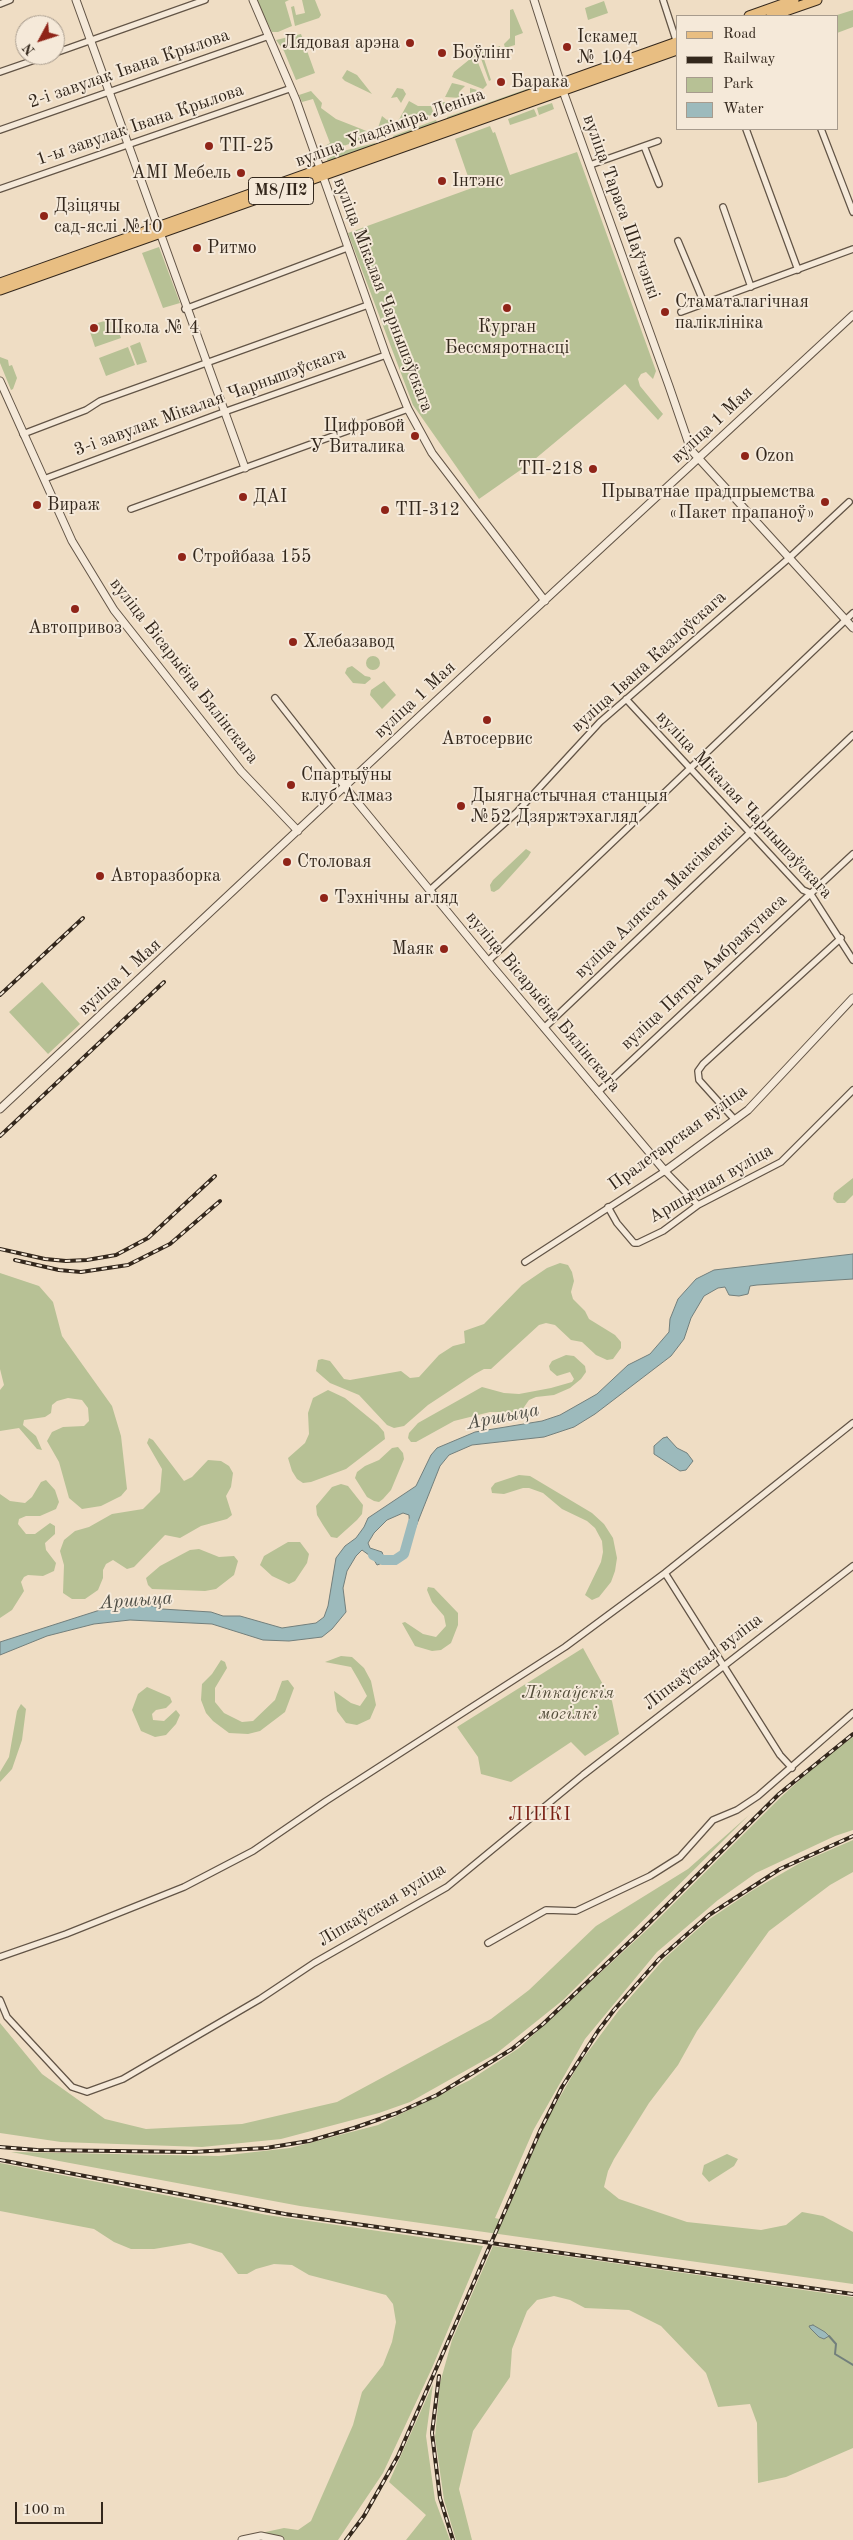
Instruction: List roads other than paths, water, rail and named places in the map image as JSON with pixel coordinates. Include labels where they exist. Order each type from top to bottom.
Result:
[{"type":"main road","points":[[752,15],[794,0]]},
{"type":"main road","points":[[774,15],[816,0]]},
{"type":"main road","name":"вуліца Уладзіміра Леніна","points":[[562,88],[676,43]]},
{"type":"main road","name":"вуліца Уладзіміра Леніна","points":[[0,290],[320,173],[562,88],[676,50]]},
{"type":"main road","name":"вуліца Уладзіміра Леніна","points":[[0,283],[158,231]]},
{"type":"street","points":[[0,4],[10,0]]},
{"type":"street","points":[[76,0],[245,468]]},
{"type":"street","points":[[65,49],[204,0]]},
{"type":"street","name":"вуліца Мікалая Чарнышэўскага","points":[[253,0],[289,89],[296,100],[347,248],[408,409],[432,453],[544,601]]},
{"type":"street","name":"вуліца Тараса Шаўчэнкі","points":[[534,0],[562,88],[691,450],[696,459],[853,628]]},
{"type":"street","points":[[663,0],[676,40]]},
{"type":"street","name":"2-і завулак Івана Крылова","points":[[0,130],[269,36]]},
{"type":"street","points":[[0,72],[20,65]]},
{"type":"street","name":"1-ы завулак Івана Крылова","points":[[0,189],[289,89]]},
{"type":"street","points":[[746,130],[798,270]]},
{"type":"street","points":[[821,130],[853,212]]},
{"type":"street","points":[[590,166],[658,141]]},
{"type":"street","points":[[644,146],[659,184]]},
{"type":"street","points":[[722,207],[751,287]]},
{"type":"street","points":[[678,241],[704,303]]},
{"type":"street","points":[[186,308],[347,248]]},
{"type":"street","points":[[681,312],[853,249]]},
{"type":"street","points":[[23,434],[86,410],[100,401],[368,305]]},
{"type":"street","name":"вуліца 1 Мая","points":[[0,1109],[344,786],[853,315]]},
{"type":"street","name":"3-і завулак Мікалая Чарнышэўскага","points":[[44,479],[224,412],[386,355]]},
{"type":"street","name":"вуліца Вісарыёна Бялінскага","points":[[0,382],[72,540],[114,610],[241,771],[298,831]]},
{"type":"street","points":[[131,510],[408,409]]},
{"type":"street","name":"вуліца Івана Казлоўскага","points":[[430,890],[518,812],[600,722],[788,559],[849,502]]},
{"type":"street","points":[[488,961],[853,614]]},
{"type":"street","name":"вуліца Вісарыёна Бялінскага","points":[[276,698],[344,786],[488,961],[665,1171],[698,1205]]},
{"type":"street","name":"вуліца Мікалая Чарнышэўскага","points":[[626,699],[803,890],[810,893],[841,938],[853,960]]},
{"type":"street","name":"вуліца Аляксея Максіменкі","points":[[544,1028],[748,832],[853,735]]},
{"type":"street","name":"вуліца Пятра Амбражунаса","points":[[598,1092],[853,854]]},
{"type":"street","points":[[735,1120],[699,1080],[698,1071],[703,1064],[841,938]]},
{"type":"street","name":"Пралетарская вуліца","points":[[525,1262],[608,1206],[665,1171],[735,1120],[770,1089],[853,998]]},
{"type":"street","name":"Аршычная вуліца","points":[[608,1206],[617,1223],[634,1243],[663,1231],[698,1205],[781,1162],[853,1090]]},
{"type":"street","points":[[0,1957],[66,1934],[184,1887],[230,1865],[326,1801],[536,1668],[665,1573],[853,1423]]},
{"type":"street","name":"Ліпкаўская вуліца","points":[[0,2000],[7,2017],[72,2087],[87,2092],[123,2079],[260,1999],[314,1963],[447,1887],[583,1774],[853,1566]]},
{"type":"street","points":[[665,1573],[780,1755],[792,1768]]},
{"type":"street","points":[[488,1943],[546,1910],[576,1911],[650,1876],[680,1857],[714,1820],[737,1810],[758,1796],[853,1713]]},
{"type":"street","points":[[242,2540],[261,2536],[280,2540]]},
{"type":"water","points":[[853,1254],[853,1279],[750,1286],[748,1294],[739,1296],[729,1295],[725,1287],[718,1288],[704,1296],[691,1318],[684,1339],[671,1356],[595,1414],[574,1427],[544,1437],[472,1445],[449,1455],[440,1466],[413,1534],[410,1533],[409,1515],[403,1513],[387,1520],[374,1533],[368,1543],[370,1548],[382,1552],[385,1562],[377,1565],[373,1558],[362,1550],[356,1556],[347,1571],[343,1588],[346,1612],[332,1629],[322,1637],[289,1641],[263,1640],[212,1624],[130,1620],[94,1624],[47,1636],[0,1655],[0,1642],[100,1610],[149,1605],[162,1609],[211,1612],[223,1616],[240,1616],[282,1628],[316,1623],[324,1617],[328,1606],[336,1558],[345,1546],[356,1538],[368,1518],[416,1486],[431,1455],[437,1448],[475,1432],[542,1421],[560,1415],[597,1394],[628,1365],[650,1354],[669,1332],[670,1319],[678,1299],[696,1279],[714,1270]]},
{"type":"water","points":[[667,1437],[677,1448],[687,1453],[693,1461],[686,1470],[680,1471],[654,1454],[654,1446]]},
{"type":"water","points":[[813,2325],[829,2336],[824,2339],[819,2337],[809,2326]]},
{"type":"waterway","points":[[373,1555],[383,1560],[395,1560],[404,1554],[413,1522]]},
{"type":"waterway","points":[[829,2336],[836,2344],[835,2354],[853,2365]]},
{"type":"railway","points":[[0,995],[83,918]]},
{"type":"railway","points":[[0,1136],[164,982]]},
{"type":"railway","points":[[0,1249],[45,1259],[66,1261],[87,1260],[116,1255],[148,1238],[215,1176]]},
{"type":"railway","points":[[15,1260],[59,1270],[81,1272],[128,1265],[170,1244],[220,1201]]},
{"type":"railway","points":[[0,2147],[37,2150],[192,2152],[266,2148],[309,2141],[354,2128],[397,2113],[437,2095],[512,2049],[543,2024],[641,1931],[779,1794],[853,1734]]},
{"type":"railway","points":[[346,2540],[364,2516],[398,2456],[540,2131],[562,2087],[598,2031],[659,1959],[709,1915],[780,1869],[853,1836]]},
{"type":"railway","points":[[0,2160],[285,2214],[853,2294]]},
{"type":"railway","points":[[439,2376],[432,2433],[440,2498],[453,2540]]},
{"type":"place","name":"Лядовая арэна","points":[[410,43]]},
{"type":"place","name":"Іскамед № 104","points":[[567,47]]},
{"type":"place","name":"Боўлінг","points":[[442,53]]},
{"type":"place","name":"Барака","points":[[501,82]]},
{"type":"place","name":"ТП-25","points":[[209,146]]},
{"type":"place","name":"AMI Мебель","points":[[241,173]]},
{"type":"place","name":"Інтэнс","points":[[442,181]]},
{"type":"place","name":"Дзіцячы сад-яслі №10","points":[[44,216]]},
{"type":"place","name":"Ритмо","points":[[197,248]]},
{"type":"place","name":"Курган Бессмяротнасці","points":[[507,308]]},
{"type":"place","name":"Стаматалагічная паліклініка","points":[[665,312]]},
{"type":"place","name":"Школа № 4","points":[[94,328]]},
{"type":"place","name":"Цифровой У Виталика","points":[[415,436]]},
{"type":"place","name":"Ozon","points":[[745,456]]},
{"type":"place","name":"ТП-218","points":[[593,469]]},
{"type":"place","name":"ДАІ","points":[[243,497]]},
{"type":"place","name":"Прыватнае прадпрыемства «Пакет прапаноў»","points":[[825,502]]},
{"type":"place","name":"Вираж","points":[[37,505]]},
{"type":"place","name":"ТП-312","points":[[385,510]]},
{"type":"place","name":"Стройбаза 155","points":[[182,557]]},
{"type":"place","name":"Автопривоз","points":[[75,609]]},
{"type":"place","name":"Хлебазавод","points":[[293,642]]},
{"type":"place","name":"Автосервис","points":[[487,720]]},
{"type":"place","name":"Спартыўны клуб Алмаз","points":[[291,785]]},
{"type":"place","name":"Дыягнастычная станцыя №52 Дзяржтэхагляд","points":[[461,806]]},
{"type":"place","name":"Столовая","points":[[287,862]]},
{"type":"place","name":"Авторазборка","points":[[100,876]]},
{"type":"place","name":"Тэхнічны агляд","points":[[324,898]]},
{"type":"place","name":"Маяк","points":[[444,949]]},
{"type":"district","name":"ЛІПКІ","points":[[540,1815]]},
{"type":"water label","name":"Аршыца","points":[[503,1417]]},
{"type":"water label","name":"Аршыца","points":[[136,1601]]},
{"type":"park label","name":"Ліпкаўскія могілкі","points":[[568,1704]]}]
